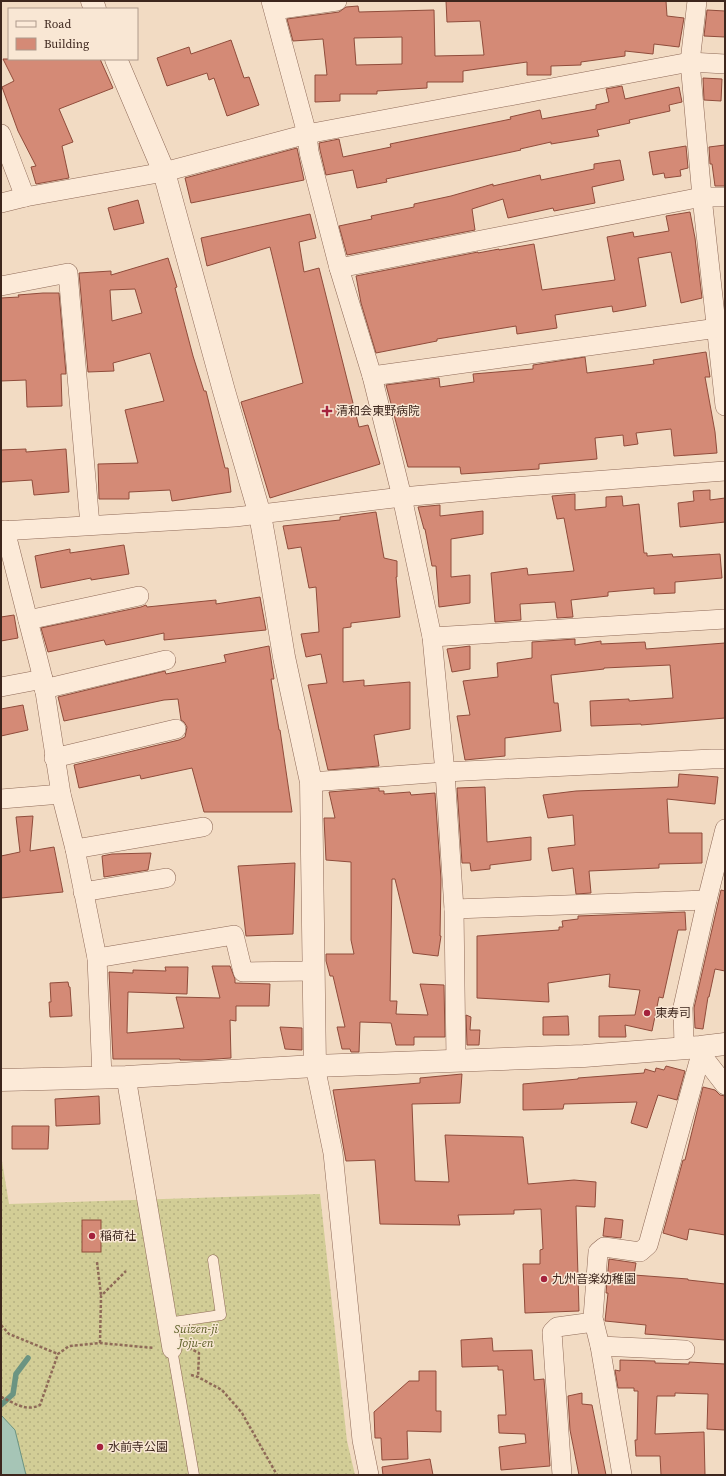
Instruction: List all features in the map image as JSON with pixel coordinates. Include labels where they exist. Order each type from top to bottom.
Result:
[{"type":"street","points":[[337,1],[273,5],[307,134],[309,152],[339,268],[372,376],[402,497],[432,637],[445,772],[454,909],[456,1060]]},
{"type":"street","points":[[697,1],[690,62],[702,198],[721,328],[725,406]]},
{"type":"street","points":[[116,60],[164,172],[224,391],[260,515],[284,657],[311,782],[315,1066],[333,1153],[362,1440],[368,1475]]},
{"type":"street","points":[[1,203],[25,197],[164,172],[307,134],[690,62],[725,64]]},
{"type":"street","points":[[1,134],[25,197]]},
{"type":"street","points":[[339,268],[702,198],[725,197]]},
{"type":"street","points":[[1,286],[68,274],[90,525]]},
{"type":"street","points":[[372,376],[721,328]]},
{"type":"street","points":[[102,1077],[97,958],[75,849],[60,794],[43,684],[28,620],[3,530],[260,515],[402,497],[512,486],[725,471]]},
{"type":"street","points":[[28,620],[139,596]]},
{"type":"street","points":[[432,637],[725,618]]},
{"type":"street","points":[[1,687],[43,684],[166,660]]},
{"type":"street","points":[[54,758],[176,729]]},
{"type":"street","points":[[311,782],[445,772],[725,759]]},
{"type":"street","points":[[1,799],[60,794]]},
{"type":"street","points":[[75,849],[203,827]]},
{"type":"street","points":[[725,829],[707,900],[683,1007],[695,1050],[725,1085]]},
{"type":"street","points":[[83,892],[166,878]]},
{"type":"street","points":[[454,909],[707,900]]},
{"type":"street","points":[[97,958],[234,935],[244,972],[314,971]]},
{"type":"street","points":[[1,1080],[126,1076],[456,1060],[584,1056],[695,1050],[725,1044]]},
{"type":"street","points":[[622,1475],[600,1346],[593,1318],[598,1252],[604,1247],[640,1252],[648,1246],[695,1050]]},
{"type":"street","points":[[126,1076],[172,1349]]},
{"type":"street","points":[[562,1475],[552,1332],[557,1326],[594,1322]]},
{"type":"street","points":[[600,1346],[685,1350]]},
{"type":"lane","points":[[168,1323],[221,1315],[212,1260]]},
{"type":"lane","points":[[172,1349],[194,1475]]},
{"type":"path","points":[[97,1262],[101,1296],[100,1343]]},
{"type":"path","points":[[101,1296],[126,1271]]},
{"type":"path","points":[[1,1325],[9,1334],[58,1354]]},
{"type":"path","points":[[1,1397],[24,1407],[33,1408],[40,1405],[58,1354],[69,1346],[100,1343],[172,1349],[191,1348],[199,1353],[198,1377]]},
{"type":"path","points":[[175,1371],[198,1377],[222,1390],[242,1413],[277,1475]]},
{"type":"green space","name":"Suizen-ji Joju-en","points":[[1,1155],[9,1204],[320,1194],[347,1441],[355,1475],[1,1475]]},
{"type":"shaded area","points":[[1,1415],[15,1430],[26,1475],[1,1475]]},
{"type":"building","points":[[446,1],[666,1],[667,16],[684,18],[679,47],[654,44],[653,54],[625,51],[625,56],[581,62],[581,65],[551,66],[551,75],[527,75],[527,62],[463,71],[463,82],[427,82],[427,88],[377,91],[377,94],[340,94],[340,101],[315,102],[315,75],[327,75],[323,39],[293,41],[287,19],[339,12],[346,7],[358,6],[359,12],[434,10],[435,56],[484,55],[480,21],[447,22]],"holes":[[[402,37],[402,64],[356,65],[354,38]]]},
{"type":"building","points":[[707,10],[725,11],[725,37],[704,36]]},
{"type":"building","points":[[231,40],[244,78],[249,77],[259,105],[227,116],[214,78],[209,80],[207,73],[167,86],[157,58],[189,47],[191,54]]},
{"type":"building","points":[[3,59],[100,60],[113,88],[59,109],[73,142],[62,146],[69,178],[36,184],[31,167],[36,166],[18,131],[2,87],[14,81]]},
{"type":"building","points":[[703,78],[722,79],[721,101],[704,100]]},
{"type":"building","points":[[622,86],[625,99],[679,87],[682,102],[669,105],[670,111],[629,120],[630,123],[597,130],[599,136],[551,144],[551,142],[520,149],[521,150],[386,179],[387,182],[357,188],[353,170],[326,175],[319,143],[339,139],[343,157],[391,147],[390,144],[511,119],[510,117],[540,110],[542,119],[596,109],[596,105],[609,102],[606,89]]},
{"type":"building","points":[[725,145],[725,186],[715,186],[712,164],[710,164],[709,147]]},
{"type":"building","points":[[686,146],[688,168],[680,170],[681,176],[665,178],[664,173],[653,175],[649,152]]},
{"type":"building","points":[[297,148],[304,180],[191,203],[185,178]]},
{"type":"building","points":[[620,160],[624,180],[592,187],[595,203],[554,211],[553,208],[508,218],[503,199],[472,209],[475,230],[347,255],[339,226],[372,219],[371,216],[414,207],[414,204],[451,196],[493,184],[493,186],[540,175],[541,180],[594,169],[594,164]]},
{"type":"building","points":[[138,200],[144,223],[114,230],[108,208]]},
{"type":"building","points":[[690,212],[695,238],[702,298],[681,303],[671,252],[638,258],[646,306],[613,312],[612,306],[555,315],[557,328],[517,334],[516,326],[437,339],[437,341],[376,353],[361,303],[356,276],[478,252],[534,244],[542,290],[615,280],[607,237],[633,232],[634,237],[669,231],[666,216]]},
{"type":"building","points":[[310,214],[316,238],[299,242],[304,272],[319,268],[359,427],[368,425],[380,464],[270,498],[241,402],[303,383],[270,247],[207,266],[201,238]]},
{"type":"building","points":[[168,258],[177,287],[175,288],[193,356],[204,391],[206,391],[225,468],[228,468],[231,492],[172,501],[170,490],[129,492],[129,499],[99,499],[98,464],[138,463],[125,410],[164,401],[150,353],[113,363],[114,371],[88,372],[79,273],[111,271],[111,275]],"holes":[[[135,289],[142,313],[112,321],[110,290]]]},
{"type":"building","points":[[43,293],[59,293],[66,374],[61,374],[62,406],[27,407],[26,380],[1,381],[1,298]]},
{"type":"building","points":[[706,352],[710,377],[705,377],[715,432],[717,453],[674,456],[671,429],[636,433],[638,444],[624,446],[623,435],[595,438],[597,459],[539,464],[539,469],[461,474],[460,467],[408,467],[386,385],[439,378],[440,387],[474,382],[473,374],[533,369],[533,365],[585,357],[587,373],[654,364],[653,360]]},
{"type":"building","points":[[26,449],[26,452],[66,449],[69,492],[34,495],[32,480],[1,482],[1,450]]},
{"type":"building","points":[[710,490],[710,500],[725,498],[725,522],[680,527],[678,503],[694,501],[693,491]]},
{"type":"building","points":[[575,494],[575,510],[606,507],[606,497],[622,496],[623,506],[639,504],[644,553],[647,553],[647,556],[672,554],[673,557],[720,554],[722,578],[675,582],[675,593],[654,594],[654,588],[608,592],[608,596],[571,600],[573,617],[557,618],[555,602],[520,604],[521,620],[495,622],[491,573],[527,568],[528,575],[574,571],[564,518],[557,519],[552,496]]},
{"type":"building","points":[[440,505],[440,516],[483,511],[483,534],[451,539],[451,577],[470,575],[470,603],[439,607],[436,566],[432,566],[425,529],[418,507]]},
{"type":"building","points":[[376,512],[384,558],[397,561],[396,577],[400,617],[351,623],[351,627],[343,628],[343,682],[364,680],[364,686],[410,682],[410,729],[374,735],[379,766],[328,770],[308,685],[327,683],[321,654],[306,657],[301,634],[319,632],[316,587],[309,588],[301,547],[288,549],[283,526],[340,520],[340,517]]},
{"type":"building","points":[[124,545],[129,574],[91,580],[91,578],[41,588],[35,556],[70,549],[70,553]]},
{"type":"building","points":[[260,597],[266,630],[164,640],[164,633],[106,645],[104,640],[48,652],[41,628],[146,605],[147,607],[216,600],[216,604]]},
{"type":"building","points":[[14,615],[18,638],[1,641],[1,617]]},
{"type":"building","points":[[575,639],[575,645],[601,641],[601,644],[645,642],[646,649],[725,643],[725,718],[641,725],[591,726],[590,701],[629,699],[629,701],[673,698],[670,665],[604,668],[551,675],[554,703],[558,703],[561,731],[505,738],[505,756],[465,760],[457,716],[470,715],[463,681],[498,677],[497,663],[532,658],[532,642]]},
{"type":"building","points":[[269,646],[274,679],[271,679],[292,812],[204,812],[192,768],[141,779],[140,775],[79,788],[74,765],[179,740],[185,737],[187,727],[181,720],[178,699],[164,700],[64,721],[58,697],[165,671],[166,674],[226,662],[224,655]]},
{"type":"building","points":[[470,646],[470,669],[452,672],[447,649]]},
{"type":"building","points":[[23,705],[28,730],[1,736],[1,709]]},
{"type":"building","points":[[679,774],[718,777],[715,804],[667,799],[669,833],[702,833],[702,863],[659,864],[659,868],[589,871],[591,893],[576,894],[573,868],[552,871],[548,848],[575,845],[573,815],[548,818],[543,795],[576,791],[678,787]]},
{"type":"building","points":[[485,787],[487,842],[531,837],[531,860],[490,865],[490,869],[471,871],[470,863],[462,863],[457,788]]},
{"type":"building","points":[[379,788],[379,791],[384,791],[384,794],[410,792],[411,795],[435,793],[441,879],[441,936],[438,956],[413,953],[395,879],[392,879],[390,1001],[397,1001],[396,1014],[428,1015],[420,984],[444,985],[445,1037],[414,1037],[414,1045],[396,1045],[391,1023],[360,1022],[359,1052],[351,1052],[350,1049],[342,1049],[337,1027],[345,1027],[333,976],[330,976],[326,961],[326,954],[354,954],[351,940],[351,862],[326,860],[324,818],[335,818],[329,792]]},
{"type":"building","points":[[33,816],[30,851],[54,847],[63,892],[1,898],[1,856],[20,852],[16,817]]},
{"type":"building","points":[[151,853],[148,870],[104,877],[102,856],[112,854]]},
{"type":"building","points":[[295,863],[293,934],[246,936],[238,866]]},
{"type":"building","points":[[721,890],[725,891],[725,971],[715,969],[708,997],[703,1029],[695,1028],[694,1008]]},
{"type":"building","points":[[685,912],[686,930],[678,930],[663,998],[659,997],[652,1031],[625,1025],[626,1037],[599,1037],[599,1016],[635,1015],[640,990],[609,987],[610,974],[548,983],[549,1002],[477,998],[477,936],[559,930],[559,927],[563,927],[562,921],[578,919],[578,916]]},
{"type":"building","points":[[212,966],[230,966],[235,983],[270,984],[269,1006],[236,1006],[236,1021],[230,1020],[231,1058],[201,1060],[113,1059],[109,972],[133,973],[133,970],[166,971],[165,967],[188,967],[187,994],[128,992],[127,1033],[184,1028],[176,997],[220,998]]},
{"type":"building","points":[[68,982],[70,987],[72,1016],[50,1017],[50,983]]},
{"type":"building","points":[[466,1015],[471,1017],[470,1030],[480,1030],[479,1045],[467,1045]]},
{"type":"building","points":[[568,1016],[569,1035],[543,1035],[543,1017]]},
{"type":"building","points":[[280,1027],[302,1028],[302,1050],[285,1049]]},
{"type":"building","points":[[666,1066],[685,1071],[677,1100],[658,1095],[647,1128],[631,1123],[637,1102],[564,1104],[563,1109],[523,1110],[523,1084],[644,1073],[645,1069],[655,1072],[656,1068],[664,1070]]},
{"type":"building","points":[[462,1074],[460,1103],[412,1104],[415,1181],[449,1182],[445,1135],[523,1137],[528,1184],[574,1180],[596,1182],[595,1207],[576,1206],[579,1311],[525,1313],[523,1264],[540,1264],[540,1250],[543,1249],[541,1209],[514,1210],[514,1214],[458,1215],[460,1225],[380,1224],[375,1160],[346,1161],[333,1090],[420,1083],[420,1078]]},
{"type":"building","points":[[703,1087],[715,1090],[720,1095],[725,1096],[725,1235],[689,1229],[687,1240],[663,1233],[683,1160],[685,1160]]},
{"type":"building","points":[[99,1096],[100,1124],[56,1126],[55,1099]]},
{"type":"building","points":[[12,1126],[49,1126],[48,1149],[12,1149]]},
{"type":"building","points":[[605,1218],[623,1220],[621,1238],[603,1236]]},
{"type":"building","name":"稲荷社","points":[[82,1220],[101,1220],[101,1252],[82,1252]]},
{"type":"building","points":[[609,1259],[636,1263],[634,1275],[688,1279],[725,1284],[725,1340],[645,1334],[646,1325],[605,1321]]},
{"type":"building","points":[[492,1338],[493,1351],[532,1350],[534,1380],[544,1379],[550,1466],[501,1470],[499,1447],[526,1443],[525,1434],[499,1433],[498,1415],[506,1415],[503,1370],[498,1370],[498,1366],[462,1367],[461,1340]]},
{"type":"building","points":[[620,1360],[655,1361],[655,1363],[689,1364],[689,1362],[725,1364],[725,1430],[707,1429],[708,1394],[675,1393],[675,1396],[657,1396],[655,1434],[704,1432],[705,1475],[661,1475],[660,1456],[636,1456],[635,1440],[637,1440],[638,1391],[634,1391],[634,1388],[618,1388],[615,1370],[620,1371]]},
{"type":"building","points":[[419,1371],[436,1371],[436,1411],[441,1411],[441,1432],[407,1431],[408,1459],[382,1460],[381,1438],[375,1438],[374,1412],[409,1381],[419,1381]]},
{"type":"building","points":[[582,1393],[582,1404],[592,1405],[606,1475],[579,1475],[570,1430],[568,1396]]},
{"type":"building","points":[[430,1459],[433,1475],[383,1475],[382,1467]]},
{"type":"waterway","points":[[1,1405],[13,1394],[16,1374],[28,1358]]},
{"type":"place","name":"清和会東野病院","points":[[327,411]]},
{"type":"place","name":"東寿司","points":[[647,1013]]},
{"type":"place","name":"稲荷社","points":[[92,1236]]},
{"type":"place","name":"九州音楽幼稚園","points":[[544,1279]]},
{"type":"place","name":"水前寺公園","points":[[100,1447]]}]
